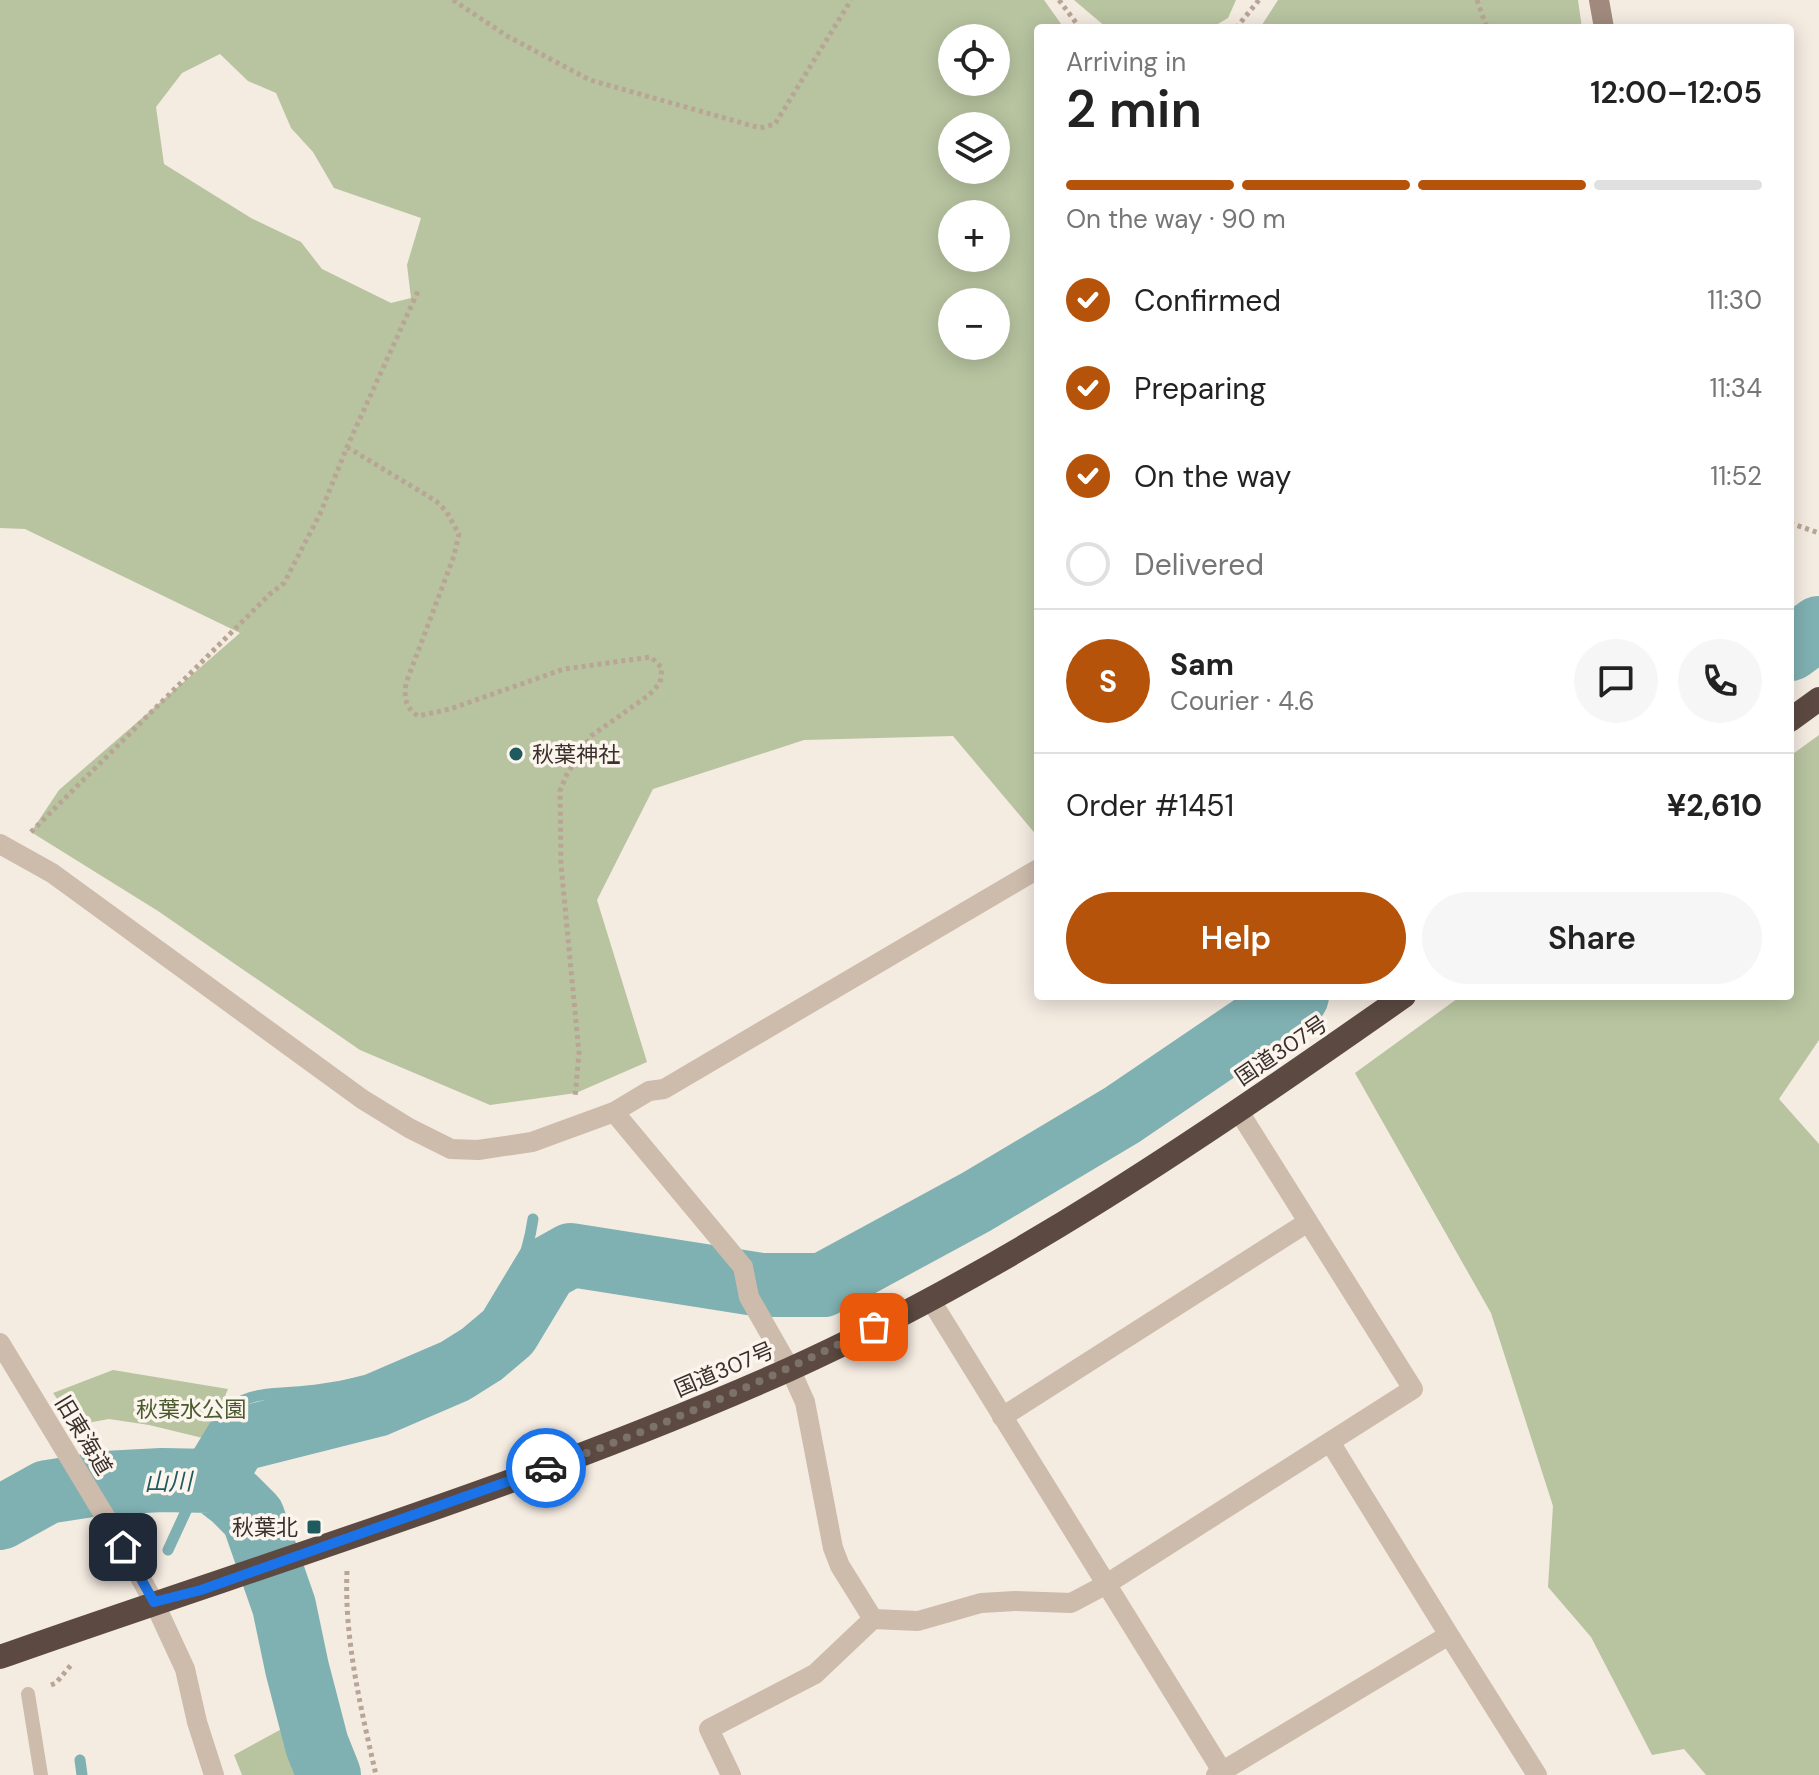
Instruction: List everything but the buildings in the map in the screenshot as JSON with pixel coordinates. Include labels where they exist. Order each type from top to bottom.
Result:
[{"type":"highway","points":[[1794,717],[1819,699]]},
{"type":"highway","name":"国道307号","points":[[0,1657],[154,1602],[311,1552],[610,1445],[790,1369],[930,1299],[1088,1209],[1398,1000]]},
{"type":"street","points":[[1599,0],[1603,24]]},
{"type":"street","points":[[6,848],[52,873],[362,1099],[451,1149],[478,1150],[532,1142],[614,1112],[649,1091],[664,1089],[1034,871]]},
{"type":"street","points":[[731,1775],[709,1729],[815,1674],[873,1619],[918,1621],[981,1603],[1071,1603],[1105,1585],[1413,1389],[1238,1110]]},
{"type":"street","points":[[614,1112],[743,1267],[749,1297],[805,1402],[833,1548],[840,1566],[873,1619]]},
{"type":"street","points":[[1002,1417],[1308,1222]]},
{"type":"street","points":[[930,1299],[1219,1773],[1449,1635]]},
{"type":"street","name":"旧東海道","points":[[0,1343],[154,1602],[185,1669],[197,1722],[214,1775]]},
{"type":"street","points":[[1330,1442],[1537,1775]]},
{"type":"lane","points":[[28,1694],[41,1775]]},
{"type":"path","points":[[453,0],[507,36],[590,80],[760,128],[775,124],[851,0]]},
{"type":"path","points":[[1059,0],[1077,24]]},
{"type":"path","points":[[1239,24],[1259,0]]},
{"type":"path","points":[[1477,0],[1486,24]]},
{"type":"path","points":[[6,848],[284,583],[320,514],[419,289]]},
{"type":"path","points":[[347,447],[436,501],[446,511],[459,534],[454,556],[406,683],[404,695],[408,709],[418,716],[450,709],[564,669],[638,657],[651,657],[662,668],[660,683],[649,695],[591,736],[560,791],[561,865],[579,1053],[572,1126]]},
{"type":"path","points":[[1794,524],[1819,533]]},
{"type":"path","points":[[348,1539],[351,1644],[359,1703],[376,1775]]},
{"type":"green space","points":[[0,0],[1044,0],[1061,24],[1034,24],[1034,832],[953,736],[804,740],[653,789],[597,900],[647,1062],[576,1093],[490,1105],[360,1050],[158,911],[31,832],[59,790],[240,633],[25,529],[0,528]],"holes":[[[220,54],[248,81],[276,93],[291,128],[313,152],[334,188],[421,218],[407,265],[411,298],[391,303],[322,269],[301,242],[251,218],[164,164],[156,107],[182,73]]]},
{"type":"green space","points":[[1074,0],[1236,0],[1228,18],[1218,24],[1102,24]]},
{"type":"green space","points":[[1278,0],[1578,0],[1581,24],[1263,24]]},
{"type":"green space","points":[[1819,735],[1819,1040],[1779,1099],[1819,1144],[1819,1775],[1706,1775],[1684,1749],[1652,1755],[1591,1637],[1548,1587],[1553,1506],[1491,1313],[1355,1073],[1455,1000],[1794,1000],[1794,753]]},
{"type":"green space","name":"秋葉水公園","points":[[113,1370],[228,1389],[207,1439],[109,1419],[76,1425],[53,1393]]},
{"type":"green space","points":[[289,1725],[307,1775],[242,1775],[234,1755]]},
{"type":"waterway","points":[[1794,646],[1819,628]]},
{"type":"waterway","points":[[212,1481],[237,1440],[376,1405],[455,1371],[508,1332],[546,1269],[571,1255],[761,1285],[823,1285],[976,1202],[1122,1115],[1291,1000]]},
{"type":"waterway","points":[[168,1550],[235,1405],[253,1397],[317,1390],[394,1373],[428,1360],[459,1343],[486,1321],[507,1293],[523,1259],[533,1219]]},
{"type":"waterway","name":"山川","points":[[0,1518],[47,1492],[105,1483],[212,1481],[234,1498],[253,1517],[284,1606],[317,1745],[329,1775]]},
{"type":"waterway","points":[[80,1760],[82,1775]]},
{"type":"way so far","points":[[546,1468],[610,1445],[790,1369],[874,1327]]},
{"type":"place","name":"秋葉神社","points":[[516,754]]},
{"type":"place","name":"秋葉北","points":[[314,1527]]},
{"type":"route","points":[[123,1547],[154,1602],[201,1590],[546,1468]]}]
